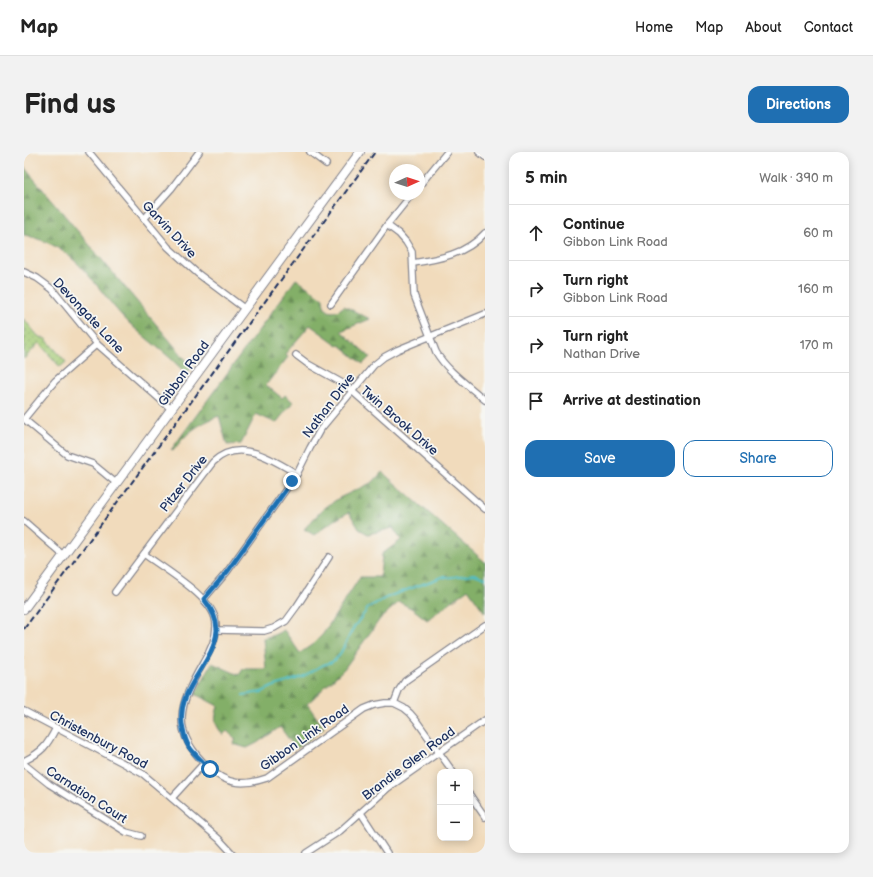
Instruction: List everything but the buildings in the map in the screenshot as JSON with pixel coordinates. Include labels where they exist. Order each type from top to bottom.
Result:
[{"type":"main road","name":"Gibbon Road","points":[[24,609],[360,152]]},
{"type":"street","name":"Garvin Drive","points":[[89,152],[144,219],[182,261],[245,308]]},
{"type":"street","points":[[144,219],[171,189],[199,152]]},
{"type":"street","points":[[310,152],[326,164]]},
{"type":"street","points":[[425,179],[447,152]]},
{"type":"street","points":[[479,152],[485,157]]},
{"type":"street","points":[[331,304],[387,224],[407,200]]},
{"type":"street","points":[[387,224],[399,234],[412,252],[414,295],[440,360],[485,400]]},
{"type":"street","points":[[413,263],[455,254],[479,240],[485,233]]},
{"type":"street","name":"Devongate Lane","points":[[24,272],[37,278],[52,289],[97,344],[171,409]]},
{"type":"street","name":"Nathan Drive","points":[[204,599],[227,572],[297,474],[320,430],[374,364],[397,350],[485,314]]},
{"type":"street","points":[[97,344],[55,381],[24,419],[67,455],[93,464],[116,483]]},
{"type":"street","name":"Twin Brook Drive","points":[[296,355],[308,364],[344,384],[485,509]]},
{"type":"street","name":"Pitzer Drive","points":[[115,592],[182,502],[219,456],[234,451],[253,451],[279,463],[297,474]]},
{"type":"street","points":[[24,521],[63,555]]},
{"type":"street","points":[[144,554],[204,599],[213,612],[217,630],[264,631],[274,628],[286,621],[298,606],[329,557]]},
{"type":"street","points":[[451,769],[410,713],[394,703],[399,690],[405,681],[485,625]]},
{"type":"street","name":"Gibbon Link Road","points":[[217,630],[213,644],[186,695],[182,709],[182,724],[189,746],[204,763],[223,778],[233,782],[246,784],[254,783],[267,778],[364,710],[379,704],[394,703]]},
{"type":"street","name":"Christenbury Road","points":[[24,711],[134,769],[152,781],[219,839],[232,853]]},
{"type":"street","name":"Brandie Glen Road","points":[[306,853],[340,831],[388,788],[485,720]]},
{"type":"street","points":[[24,760],[44,748],[56,728]]},
{"type":"street","points":[[172,798],[204,763]]},
{"type":"street","name":"Carnation Court","points":[[24,764],[49,784],[126,832],[141,836]]},
{"type":"street","points":[[473,799],[485,817]]},
{"type":"street","points":[[361,813],[387,853]]},
{"type":"green space","points":[[24,167],[192,367],[186,374],[118,312],[85,272],[67,254],[52,245],[24,235]]},
{"type":"green space","points":[[296,279],[323,298],[323,303],[327,310],[333,312],[344,306],[370,319],[341,331],[370,357],[363,364],[340,345],[339,346],[310,325],[285,354],[288,357],[266,385],[282,398],[285,395],[293,402],[276,423],[256,414],[241,444],[227,445],[219,416],[205,422],[193,430],[173,451],[171,450]]},
{"type":"green space","points":[[24,319],[38,336],[46,339],[66,362],[60,367],[39,343],[24,359]]},
{"type":"green space","points":[[382,472],[485,562],[485,613],[468,589],[427,620],[413,609],[399,602],[380,619],[344,669],[307,704],[324,728],[296,749],[280,727],[247,748],[233,744],[236,740],[227,731],[223,735],[216,724],[215,718],[218,706],[195,694],[212,663],[239,675],[243,669],[266,669],[263,638],[284,630],[300,653],[313,644],[323,634],[360,577],[380,577],[382,554],[401,540],[393,528],[368,534],[359,529],[349,512],[314,535],[304,529],[323,509],[339,498],[373,482]]},
{"type":"waterway","points":[[243,695],[262,692],[302,677],[323,665],[332,662],[339,656],[354,627],[369,607],[390,596],[445,576],[445,578],[474,574],[485,578]]},
{"type":"railway","points":[[24,629],[375,152]]},
{"type":"route","points":[[210,769],[189,746],[182,724],[182,709],[186,695],[208,656],[217,630],[213,612],[204,599],[251,540],[292,481]]}]
